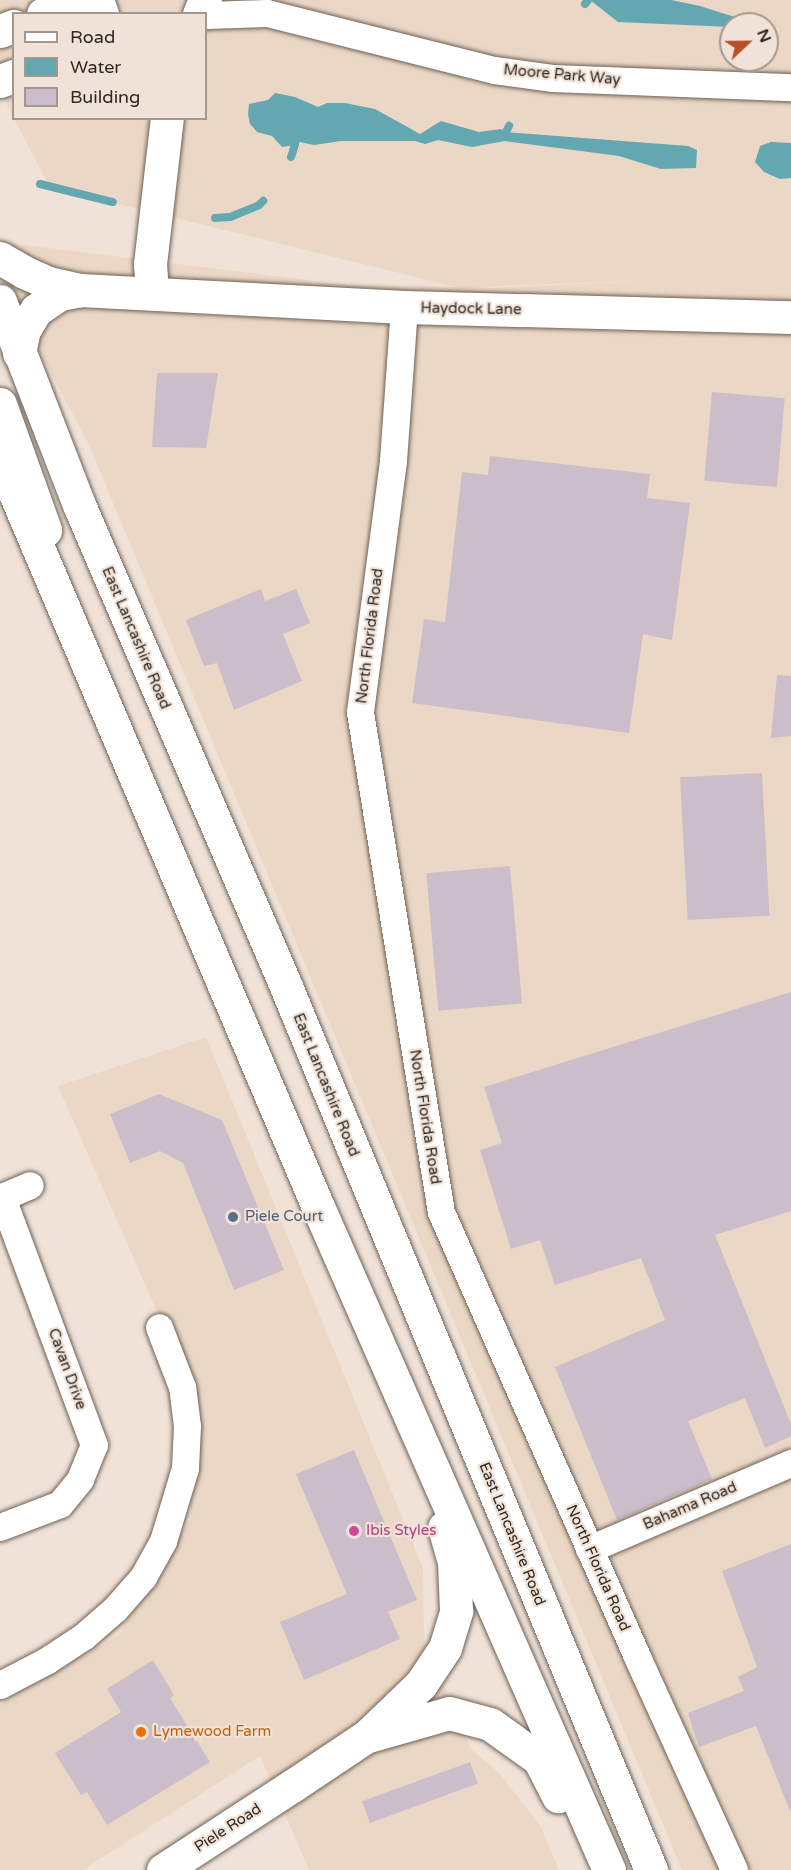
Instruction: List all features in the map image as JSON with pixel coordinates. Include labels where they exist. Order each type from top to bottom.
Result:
[{"type":"main road","points":[[47,12],[72,0]]},
{"type":"main road","points":[[152,292],[150,264],[166,120]]},
{"type":"main road","name":"Haydock Lane","points":[[0,258],[49,283],[80,290],[404,307],[791,317]]},
{"type":"main road","name":"Haydock Lane","points":[[19,353],[24,330],[36,310],[60,294],[80,290]]},
{"type":"main road","name":"East Lancashire Road","points":[[0,301],[80,507],[289,995],[651,1870]]},
{"type":"main road","points":[[0,404],[16,444],[97,685]]},
{"type":"main road","points":[[0,458],[415,1427],[609,1870]]},
{"type":"main road","points":[[368,1737],[422,1684],[445,1648],[456,1611],[454,1562],[415,1427]]},
{"type":"main road","points":[[368,1737],[448,1713],[490,1724],[539,1759],[597,1870]]},
{"type":"main road","name":"Piele Road","points":[[163,1870],[368,1737]]},
{"type":"street","name":"Moore Park Way","points":[[207,15],[258,7],[494,70],[553,78],[791,87]]},
{"type":"street","name":"North Florida Road","points":[[404,307],[393,461],[360,712],[441,1212],[589,1549],[734,1870]]},
{"type":"street","name":"Cavan Drive","points":[[0,1527],[60,1504],[80,1479],[94,1445],[2,1197],[30,1185]]},
{"type":"street","points":[[0,1685],[84,1636],[115,1609],[143,1577],[163,1541],[184,1468],[187,1426],[182,1388],[159,1327]]},
{"type":"street","name":"Bahama Road","points":[[589,1549],[791,1463]]},
{"type":"shaded area","points":[[0,0],[791,0],[791,1870],[682,1870],[89,445],[0,277],[0,242],[347,285],[456,287],[50,187],[15,120],[207,120],[207,12],[12,12],[12,115],[0,91]],"holes":[[[690,279],[487,288],[477,287]]]},
{"type":"shaded area","points":[[206,1037],[423,1568],[424,1640],[471,1749],[500,1774],[541,1827],[559,1870],[309,1870],[260,1756],[83,1870],[0,1870],[0,1704],[119,1635],[191,1518],[187,1380],[58,1086]]},
{"type":"water","points":[[590,0],[671,0],[719,12],[719,26],[618,22]]},
{"type":"water","points":[[275,93],[295,97],[318,107],[327,103],[345,103],[375,109],[420,134],[441,121],[479,132],[501,129],[506,132],[688,146],[697,150],[696,168],[661,169],[619,156],[505,141],[472,147],[438,140],[425,144],[415,141],[341,141],[314,145],[300,142],[282,147],[272,136],[257,132],[250,124],[248,114],[249,104],[268,100]]},
{"type":"water","points":[[771,142],[791,143],[791,178],[780,179],[764,172],[755,162],[760,146]]},
{"type":"building","points":[[157,373],[218,373],[206,448],[152,447]]},
{"type":"building","points":[[712,392],[785,398],[777,487],[704,481]]},
{"type":"building","points":[[490,456],[650,474],[647,498],[690,503],[672,640],[643,634],[629,733],[412,703],[424,619],[445,622],[462,472],[488,475]]},
{"type":"building","points":[[261,589],[265,601],[296,589],[310,623],[283,634],[302,681],[234,710],[217,663],[204,666],[186,620]]},
{"type":"building","points":[[777,675],[791,676],[791,736],[771,738]]},
{"type":"building","points":[[762,773],[769,916],[688,920],[680,777]]},
{"type":"building","points":[[510,866],[522,1003],[438,1011],[426,873]]},
{"type":"building","points":[[791,992],[791,1211],[715,1235],[791,1424],[791,1436],[765,1448],[745,1398],[688,1421],[712,1479],[617,1520],[555,1367],[665,1320],[641,1258],[555,1285],[540,1240],[511,1249],[480,1150],[502,1143],[484,1087]]},
{"type":"building","name":"Piele Court","points":[[159,1094],[222,1120],[284,1270],[234,1290],[183,1163],[160,1151],[130,1163],[110,1114]]},
{"type":"building","name":"Ibis Styles","points":[[354,1450],[417,1600],[388,1612],[400,1639],[304,1680],[280,1622],[347,1594],[296,1474]]},
{"type":"building","points":[[791,1544],[790,1811],[756,1726],[699,1747],[688,1713],[744,1691],[738,1677],[757,1667],[722,1571]]},
{"type":"building","name":"Lymewood Farm","points":[[153,1660],[174,1695],[170,1698],[210,1762],[107,1825],[87,1792],[81,1795],[55,1753],[121,1712],[107,1689]]},
{"type":"building","points":[[470,1762],[478,1784],[370,1823],[362,1801]]},
{"type":"waterway","points":[[585,4],[588,0]]},
{"type":"waterway","points":[[506,132],[509,126]]},
{"type":"waterway","points":[[291,157],[295,145]]},
{"type":"waterway","points":[[40,184],[113,202]]},
{"type":"waterway","points":[[215,218],[230,217],[259,205],[263,201]]},
{"type":"place","name":"Piele Court","points":[[233,1217]]},
{"type":"place","name":"Ibis Styles","points":[[354,1531]]},
{"type":"place","name":"Lymewood Farm","points":[[141,1732]]}]
